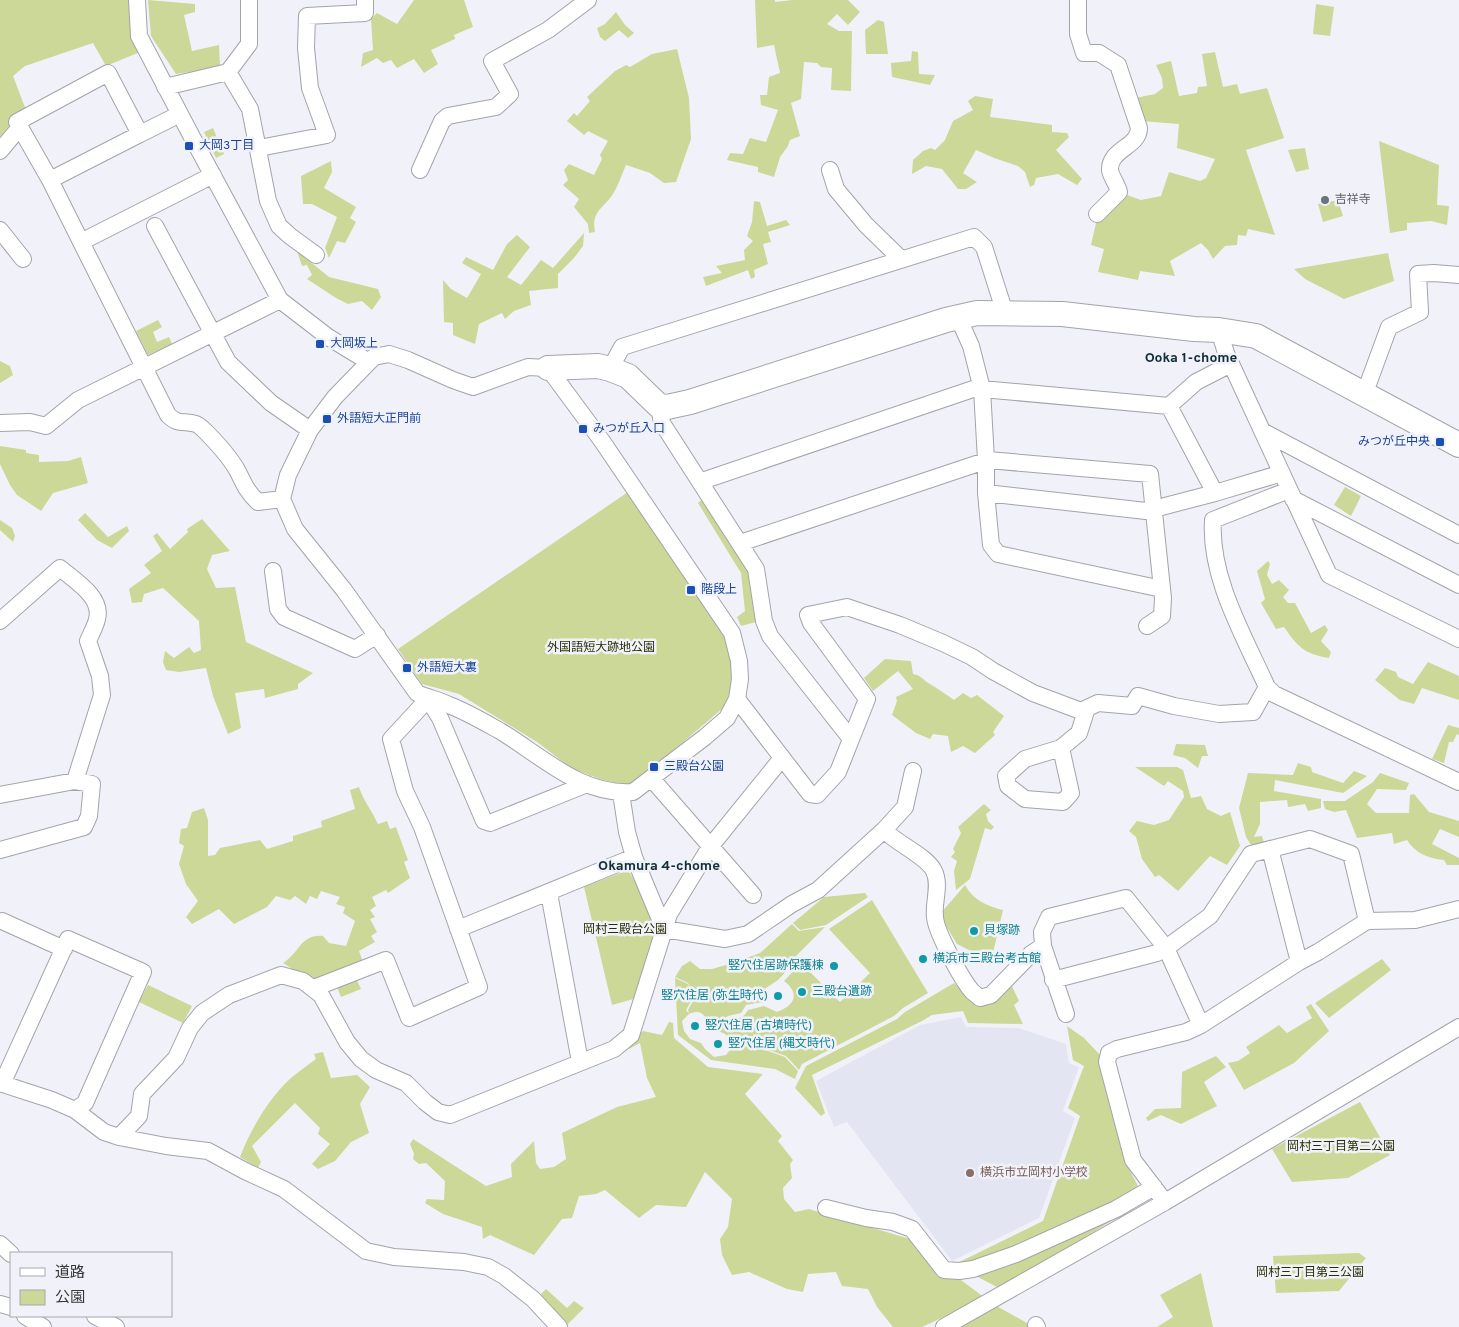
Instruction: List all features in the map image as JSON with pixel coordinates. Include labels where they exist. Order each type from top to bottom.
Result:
[{"type":"street","points":[[137,0],[139,36],[280,300],[328,337],[369,362]]},
{"type":"street","points":[[166,87],[228,72],[249,44],[249,0]]},
{"type":"street","points":[[259,148],[327,135],[310,88],[306,48],[307,16],[365,13],[365,0]]},
{"type":"street","points":[[420,170],[442,121],[448,116],[496,107],[510,94],[492,61],[548,30],[588,0]]},
{"type":"street","points":[[1078,0],[1078,34],[1084,53],[1099,53],[1118,65],[1139,128],[1136,138],[1113,157],[1110,164],[1110,173],[1118,185],[1119,192],[1097,214]]},
{"type":"street","points":[[228,72],[250,108],[268,201],[279,226],[316,255]]},
{"type":"street","points":[[140,134],[108,73],[16,122],[50,180],[168,415],[175,422],[197,424],[225,454],[237,470],[242,484],[258,502],[282,499]]},
{"type":"street","points":[[50,180],[180,114]]},
{"type":"street","points":[[0,150],[20,127]]},
{"type":"street","points":[[830,170],[836,189],[866,225],[901,259]]},
{"type":"street","points":[[81,242],[213,175]]},
{"type":"street","points":[[155,226],[228,362],[271,403],[310,430]]},
{"type":"street","points":[[0,230],[23,259]]},
{"type":"street","points":[[610,368],[622,347],[974,237],[984,247],[1004,312]]},
{"type":"street","points":[[1364,395],[1389,327],[1420,312],[1418,274],[1434,273],[1459,276]]},
{"type":"street","points":[[0,424],[30,422],[46,426],[78,400],[280,300]]},
{"type":"street","points":[[548,368],[602,441],[732,633],[739,661],[740,679],[737,700],[727,718],[706,737],[633,792],[621,793],[572,779],[500,731],[449,704],[417,693],[344,590],[295,529],[282,499],[288,475],[310,430],[335,397],[374,357],[389,354],[473,387],[528,367],[598,366],[610,368],[628,376],[659,406],[666,407],[678,406],[958,317],[977,313],[1004,312],[1062,314],[1194,329],[1219,330],[1256,336],[1459,445]]},
{"type":"street","points":[[958,317],[971,346],[982,389],[986,493],[991,546],[998,554],[1162,589]]},
{"type":"street","points":[[1219,330],[1231,364],[1329,575],[1459,639]]},
{"type":"street","points":[[702,482],[973,390],[982,389],[1169,406],[1196,382],[1231,364]]},
{"type":"street","points":[[659,406],[662,423],[702,482],[756,569],[764,621],[770,636],[851,739]]},
{"type":"street","points":[[1169,406],[1215,493]]},
{"type":"street","points":[[1262,431],[1459,535]]},
{"type":"street","points":[[740,543],[986,460],[1150,474],[1164,598],[1162,616],[1148,626]]},
{"type":"street","points":[[986,493],[1146,511],[1282,473]]},
{"type":"street","points":[[1459,586],[1291,495],[1213,520],[1212,531],[1217,567],[1230,604],[1267,687],[1274,694],[1459,782]]},
{"type":"street","points":[[0,621],[60,568],[91,595],[98,612],[97,621],[88,641],[100,676],[102,696],[75,781]]},
{"type":"street","points":[[273,571],[278,609],[284,617],[356,648],[377,635]]},
{"type":"street","points":[[737,700],[810,794],[817,795],[838,772],[867,699],[810,623],[808,615],[847,607],[853,609],[943,643],[1033,693],[1081,711],[1098,703],[1132,706],[1138,696],[1174,706],[1219,714],[1253,712],[1267,687]]},
{"type":"street","points":[[428,698],[440,718],[484,821],[490,823],[587,784]]},
{"type":"street","points":[[314,988],[386,960],[409,1018],[479,987],[422,827],[405,791],[391,739],[428,698]]},
{"type":"street","points":[[1060,748],[1079,732],[1087,708]]},
{"type":"street","points":[[119,1137],[139,1116],[142,1094],[176,1058],[190,1028],[202,1013],[230,995],[281,975],[303,981],[321,995],[347,1042],[361,1059],[376,1070],[406,1083],[438,1112],[450,1115],[614,1049],[631,1035],[670,914],[710,847],[782,758]]},
{"type":"street","points":[[664,929],[725,939],[748,934],[792,904],[818,890],[884,830],[905,807],[913,771]]},
{"type":"street","points":[[651,778],[753,895]]},
{"type":"street","points":[[0,795],[75,781],[92,784],[89,816],[84,827],[0,850]]},
{"type":"street","points":[[621,793],[634,857],[664,929]]},
{"type":"street","points":[[884,830],[931,865],[936,875],[937,883],[935,919],[964,979],[972,992],[980,998],[991,995],[1031,954],[1043,946]]},
{"type":"street","points":[[1053,980],[1157,953],[1210,916],[1250,854],[1310,839],[1351,854],[1368,921]]},
{"type":"street","points":[[1270,849],[1299,962]]},
{"type":"street","points":[[458,929],[634,857]]},
{"type":"street","points":[[549,893],[580,1062]]},
{"type":"street","points":[[1066,1014],[1043,946],[1042,932],[1049,917],[1126,898],[1166,948],[1202,1025]]},
{"type":"street","points":[[1165,1202],[1133,1160],[1107,1062],[1109,1053],[1117,1049],[1186,1032],[1202,1025],[1299,962],[1368,921],[1415,920],[1459,909]]},
{"type":"street","points":[[2,921],[64,949]]},
{"type":"street","points":[[75,1110],[85,1103],[143,972],[68,939],[1,1083],[52,1100],[75,1110],[104,1132],[119,1137],[166,1146],[208,1151],[284,1189],[366,1251],[394,1257],[464,1262],[488,1267],[504,1276],[533,1299],[559,1327]]},
{"type":"street","points":[[944,1327],[1165,1202],[1459,1027]]},
{"type":"street","points":[[826,1208],[866,1218],[893,1222],[912,1228],[944,1270],[959,1272],[974,1269],[1040,1244],[1116,1209],[1154,1186]]},
{"type":"street","points":[[0,1244],[10,1253]]},
{"type":"street","points":[[26,1317],[43,1327]]},
{"type":"street","points":[[97,1317],[116,1327]]},
{"type":"shaded area","name":"横浜市立岡村小学校","points":[[961,1017],[966,1027],[1019,1028],[1066,1044],[1069,1063],[1079,1067],[1063,1111],[1075,1118],[1039,1218],[952,1261],[847,1122],[834,1127],[816,1081],[920,1025]]},
{"type":"green space","points":[[0,0],[133,0],[140,52],[106,66],[93,43],[25,66],[13,76],[26,110],[13,121],[0,137]]},
{"type":"green space","points":[[148,0],[195,4],[195,12],[184,15],[192,51],[219,45],[220,67],[176,74],[151,36]]},
{"type":"green space","points":[[414,0],[464,0],[473,27],[454,35],[455,39],[431,50],[438,64],[424,73],[414,59],[397,68],[391,60],[383,63],[377,58],[361,67],[363,53],[373,50],[371,19],[377,13],[397,24]]},
{"type":"green space","points":[[755,0],[775,0],[775,2],[792,0],[848,0],[860,12],[848,25],[837,14],[827,24],[839,31],[852,31],[851,91],[831,90],[832,68],[821,67],[817,63],[804,62],[801,99],[791,103],[800,136],[790,140],[780,157],[774,177],[758,172],[758,167],[727,160],[730,153],[743,154],[750,138],[766,142],[778,110],[761,105],[760,95],[767,95],[769,77],[780,73],[774,45],[757,48]]},
{"type":"green space","points":[[1316,4],[1334,7],[1330,36],[1313,34]]},
{"type":"green space","points":[[616,12],[625,25],[634,33],[628,38],[619,30],[605,41],[600,37],[597,28],[605,24]]},
{"type":"green space","points":[[878,20],[884,22],[888,54],[866,54],[865,30]]},
{"type":"green space","points":[[677,49],[689,98],[691,139],[676,182],[664,183],[650,173],[626,165],[613,194],[596,215],[595,232],[589,233],[588,224],[574,207],[579,199],[563,185],[568,180],[564,170],[569,164],[594,175],[602,159],[600,155],[608,141],[588,131],[584,135],[567,121],[574,113],[577,116],[590,101],[587,97],[615,71],[626,65],[630,67],[652,54]]},
{"type":"green space","points":[[912,51],[918,52],[919,74],[935,75],[930,85],[892,77],[891,63],[911,61]]},
{"type":"green space","points":[[1215,52],[1223,87],[1237,84],[1240,94],[1267,88],[1284,138],[1246,150],[1275,235],[1248,229],[1246,236],[1238,235],[1237,245],[1225,246],[1213,259],[1201,243],[1170,261],[1175,276],[1140,271],[1138,280],[1098,272],[1104,249],[1091,245],[1096,223],[1124,194],[1141,200],[1161,196],[1169,172],[1200,181],[1206,178],[1215,159],[1177,148],[1179,124],[1141,121],[1135,98],[1155,94],[1163,88],[1162,78],[1156,65],[1171,61],[1179,96],[1197,93],[1198,87],[1207,86],[1202,54]]},
{"type":"green space","points":[[975,96],[993,99],[990,117],[1052,125],[1052,132],[1067,133],[1069,137],[1056,150],[1082,179],[1077,185],[1058,174],[1036,178],[1034,185],[1030,187],[1025,172],[1018,166],[976,150],[963,173],[977,182],[966,189],[958,189],[942,169],[926,166],[912,174],[913,160],[923,151],[931,148],[935,150],[945,140],[953,121],[973,110],[968,101]]},
{"type":"green space","points":[[213,128],[224,154],[216,158],[204,132]]},
{"type":"green space","points":[[1379,141],[1439,165],[1437,205],[1449,206],[1447,225],[1431,221],[1407,223],[1407,230],[1390,233]]},
{"type":"green space","points":[[1305,148],[1309,169],[1296,172],[1288,150]]},
{"type":"green space","points":[[331,161],[332,172],[324,188],[356,207],[350,218],[356,222],[345,243],[337,241],[329,258],[325,248],[337,217],[312,204],[303,204],[301,176]]},
{"type":"green space","points":[[1338,200],[1343,216],[1323,222],[1318,204]]},
{"type":"green space","points":[[754,201],[760,202],[767,226],[786,220],[790,225],[768,232],[771,242],[763,244],[768,264],[754,270],[755,277],[751,279],[748,270],[706,286],[703,277],[722,273],[716,266],[745,260],[744,250],[753,241],[747,236],[752,222]]},
{"type":"green space","points":[[584,233],[583,246],[558,274],[558,288],[529,291],[531,305],[514,311],[505,319],[502,313],[479,324],[475,344],[453,335],[453,323],[444,322],[443,280],[451,289],[467,298],[481,274],[462,263],[466,257],[493,270],[507,244],[517,235],[530,247],[507,277],[521,285],[541,260],[553,268]]},
{"type":"green space","points":[[297,251],[329,277],[378,289],[381,297],[372,310],[362,301],[348,304],[336,298],[307,279],[312,275],[307,265],[302,266]]},
{"type":"green space","points":[[1388,253],[1394,281],[1344,299],[1305,279],[1294,269]]},
{"type":"green space","points":[[158,320],[162,327],[153,332],[157,342],[169,337],[172,344],[148,355],[136,331]]},
{"type":"green space","points":[[0,361],[10,366],[13,375],[0,383]]},
{"type":"green space","points":[[0,446],[26,450],[26,453],[39,455],[39,462],[68,461],[81,457],[88,483],[53,493],[41,511],[17,495],[10,485],[0,464]]},
{"type":"green space","points":[[1345,487],[1361,496],[1351,516],[1334,505]]},
{"type":"green space","name":"外国語短大跡地公園","points":[[628,492],[726,632],[733,661],[733,686],[723,708],[633,785],[613,784],[571,768],[537,742],[459,694],[422,684],[398,649]]},
{"type":"green space","points":[[705,497],[752,572],[756,622],[741,626],[737,617],[745,611],[741,573],[698,503]]},
{"type":"green space","points":[[85,513],[108,537],[127,526],[129,531],[112,548],[97,540],[78,520]]},
{"type":"green space","points":[[202,519],[230,551],[212,555],[207,569],[216,588],[235,587],[246,642],[313,673],[298,684],[298,689],[265,698],[264,689],[235,693],[241,728],[228,734],[213,696],[206,668],[179,672],[166,670],[163,662],[165,651],[174,658],[189,647],[194,653],[201,650],[199,621],[163,588],[144,594],[142,602],[132,603],[129,589],[151,573],[144,565],[162,551],[153,536],[157,533],[170,549],[188,532],[187,529]]},
{"type":"green space","points":[[0,520],[12,528],[15,536],[13,542],[0,530]]},
{"type":"green space","points":[[1268,561],[1270,564],[1267,575],[1272,584],[1279,580],[1289,590],[1283,597],[1288,603],[1295,603],[1311,633],[1325,625],[1328,630],[1321,641],[1331,652],[1329,658],[1302,649],[1284,627],[1276,629],[1261,603],[1265,599],[1257,571]]},
{"type":"green space","points":[[885,659],[911,661],[913,674],[921,677],[954,700],[963,693],[971,698],[977,695],[1004,716],[993,732],[995,735],[975,753],[963,746],[951,752],[948,736],[933,734],[930,739],[916,733],[892,715],[897,701],[896,697],[913,689],[898,671],[873,691],[864,678]]},
{"type":"green space","points":[[1428,662],[1459,676],[1459,700],[1422,688],[1414,704],[1400,700],[1375,680],[1385,668],[1396,672],[1398,677],[1413,684]]},
{"type":"green space","points":[[1448,725],[1459,728],[1459,735],[1457,734],[1453,742],[1449,742],[1444,763],[1432,759]]},
{"type":"green space","points":[[1176,744],[1205,745],[1208,756],[1202,756],[1198,768],[1185,758],[1173,755]]},
{"type":"green space","points":[[1298,763],[1311,767],[1312,772],[1343,783],[1354,771],[1367,776],[1343,793],[1275,780],[1274,791],[1321,799],[1321,808],[1308,811],[1305,804],[1288,807],[1287,800],[1260,802],[1260,824],[1254,837],[1262,836],[1264,843],[1253,848],[1246,837],[1239,808],[1248,773],[1293,775]]},
{"type":"green space","points":[[1135,767],[1177,767],[1183,770],[1191,798],[1201,796],[1207,809],[1221,816],[1230,812],[1240,846],[1227,865],[1210,856],[1178,891],[1159,875],[1155,877],[1142,859],[1136,837],[1129,831],[1137,821],[1154,825],[1169,820],[1184,797],[1183,791],[1168,781],[1164,786]]},
{"type":"green space","points":[[1380,773],[1409,783],[1406,790],[1377,789],[1367,804],[1376,813],[1409,813],[1410,795],[1414,794],[1429,812],[1459,821],[1459,837],[1440,829],[1432,844],[1459,858],[1459,865],[1447,865],[1444,860],[1423,854],[1414,849],[1407,840],[1394,844],[1392,833],[1357,838],[1346,810],[1334,812],[1325,809],[1323,801],[1345,801],[1373,782]]},
{"type":"green space","points":[[359,787],[378,824],[387,821],[390,829],[396,827],[408,860],[404,862],[410,878],[388,893],[386,890],[372,897],[376,906],[370,910],[375,917],[370,919],[377,932],[371,936],[375,942],[359,951],[363,962],[320,981],[302,975],[283,963],[305,941],[315,936],[323,936],[329,943],[346,946],[355,921],[343,913],[345,907],[336,904],[340,897],[321,891],[317,899],[310,896],[306,904],[295,896],[290,900],[276,896],[267,907],[234,924],[219,909],[192,924],[186,917],[198,901],[186,884],[179,864],[184,846],[179,843],[181,829],[187,828],[192,812],[204,808],[208,820],[208,856],[215,855],[220,848],[260,840],[267,849],[293,841],[293,836],[322,827],[321,821],[355,809],[350,790]]},
{"type":"green space","points":[[984,804],[991,810],[986,814],[988,821],[994,827],[991,830],[985,828],[970,879],[956,890],[954,871],[957,861],[951,857],[955,852],[953,849],[961,833],[958,827]]},
{"type":"green space","name":"岡村三殿台公園","points":[[628,870],[650,907],[657,930],[637,998],[612,1005],[584,887]]},
{"type":"green space","name":"貝塚跡","points":[[965,885],[972,895],[981,902],[1003,910],[992,957],[977,954],[957,944],[942,919],[941,913]]},
{"type":"green space","points":[[865,893],[868,897],[826,925],[800,930],[793,923],[824,897]]},
{"type":"green space","points":[[872,900],[928,993],[903,1008],[894,1016],[802,1064],[799,1070],[786,1056],[752,1044],[732,1046],[728,1036],[718,1031],[718,1026],[728,1020],[742,1017],[748,1010],[764,1006],[777,1012],[788,1006],[794,995],[784,981],[801,963],[840,1002],[870,973],[829,929]]},
{"type":"green space","points":[[792,924],[799,931],[825,927],[794,958],[796,961],[778,980],[766,988],[763,1002],[746,1005],[741,1013],[728,1016],[716,1023],[710,1023],[699,1012],[689,1014],[688,1010],[696,996],[688,983],[675,977],[682,966],[690,961],[700,969],[712,969],[760,953]]},
{"type":"green space","points":[[1382,959],[1391,970],[1329,1018],[1315,1003]]},
{"type":"green space","points":[[356,978],[361,989],[341,997],[337,987]]},
{"type":"green space","points":[[675,978],[688,984],[694,996],[686,1010],[689,1014],[682,1021],[684,1031],[690,1039],[701,1043],[714,1057],[726,1055],[732,1047],[752,1045],[785,1057],[798,1071],[795,1079],[775,1069],[711,1060],[678,1035]]},
{"type":"green space","points":[[954,983],[980,1006],[1011,984],[1019,1001],[1014,1005],[1023,1024],[968,1023],[963,1011],[932,1015],[812,1075],[825,1113],[821,1116],[795,1088],[806,1066],[897,1019],[905,1012]]},
{"type":"green space","points":[[148,985],[192,1006],[183,1023],[139,1002]]},
{"type":"green space","points":[[1311,1004],[1329,1031],[1294,1063],[1244,1090],[1228,1063],[1238,1061],[1250,1053],[1246,1047],[1279,1025],[1287,1033],[1312,1018],[1306,1007]]},
{"type":"green space","points":[[669,1022],[673,1023],[674,1038],[708,1067],[763,1074],[745,1094],[782,1136],[778,1141],[793,1160],[790,1164],[792,1178],[783,1188],[784,1199],[795,1212],[809,1209],[910,1239],[939,1272],[1043,1221],[1080,1116],[1068,1108],[1084,1066],[1073,1060],[1067,1026],[1084,1038],[1100,1055],[1126,1163],[1140,1190],[1126,1212],[1001,1289],[970,1273],[961,1280],[985,1298],[922,1327],[893,1327],[877,1307],[868,1289],[842,1286],[836,1272],[808,1274],[803,1292],[787,1289],[749,1272],[732,1275],[722,1255],[720,1239],[728,1227],[732,1199],[705,1172],[686,1207],[656,1205],[639,1218],[605,1190],[596,1194],[579,1196],[572,1218],[562,1219],[534,1255],[490,1235],[483,1239],[482,1227],[443,1214],[425,1203],[427,1199],[444,1200],[445,1181],[426,1163],[419,1164],[413,1159],[414,1154],[410,1144],[413,1139],[486,1186],[512,1177],[511,1164],[534,1141],[536,1163],[540,1169],[554,1167],[566,1159],[562,1133],[617,1107],[656,1097],[647,1078],[640,1043],[629,1049],[625,1045],[643,1031],[662,1035]]},
{"type":"green space","points":[[323,1052],[331,1078],[357,1075],[370,1087],[360,1104],[369,1133],[351,1142],[335,1161],[318,1169],[312,1164],[330,1144],[318,1134],[320,1128],[295,1103],[252,1146],[261,1162],[258,1168],[240,1157],[255,1125],[275,1095],[291,1078],[316,1059],[314,1054]]},
{"type":"green space","points":[[1216,1056],[1226,1067],[1204,1082],[1217,1106],[1181,1124],[1161,1115],[1148,1121],[1146,1118],[1155,1109],[1181,1108],[1182,1072]]},
{"type":"green space","name":"岡村三丁目第二公園","points":[[1360,1102],[1390,1155],[1348,1178],[1292,1182],[1272,1149]]},
{"type":"green space","name":"岡村三丁目第三公園","points":[[1359,1253],[1366,1258],[1339,1291],[1276,1293],[1273,1256]]},
{"type":"green space","points":[[1201,1273],[1213,1327],[1157,1327],[1173,1317],[1160,1295]]},
{"type":"green space","points":[[546,1289],[567,1308],[574,1301],[584,1308],[566,1326],[544,1302],[541,1294]]},
{"type":"green space","points":[[993,1304],[1027,1323],[1028,1327],[957,1327]]},
{"type":"place","name":"大岡3丁目","points":[[189,146]]},
{"type":"place","name":"吉祥寺","points":[[1325,200]]},
{"type":"place","name":"大岡坂上","points":[[320,344]]},
{"type":"place","name":"外語短大正門前","points":[[327,419]]},
{"type":"place","name":"みつが丘入口","points":[[583,429]]},
{"type":"place","name":"みつが丘中央","points":[[1440,442]]},
{"type":"place","name":"階段上","points":[[691,590]]},
{"type":"place","name":"外語短大裏","points":[[407,668]]},
{"type":"place","name":"三殿台公園","points":[[654,767]]},
{"type":"place","name":"貝塚跡","points":[[974,931]]},
{"type":"place","name":"横浜市三殿台考古館","points":[[923,959]]},
{"type":"place","name":"竪穴住居跡保護棟","points":[[834,966]]},
{"type":"place","name":"三殿台遺跡","points":[[802,992]]},
{"type":"place","name":"竪穴住居 (弥生時代)","points":[[778,996]]},
{"type":"place","name":"竪穴住居 (古墳時代)","points":[[695,1026]]},
{"type":"place","name":"竪穴住居 (縄文時代)","points":[[718,1044]]},
{"type":"place","name":"横浜市立岡村小学校","points":[[970,1173]]},
{"type":"district","name":"Ooka 1-chome","points":[[1191,358]]},
{"type":"district","name":"Okamura 4-chome","points":[[659,866]]}]
